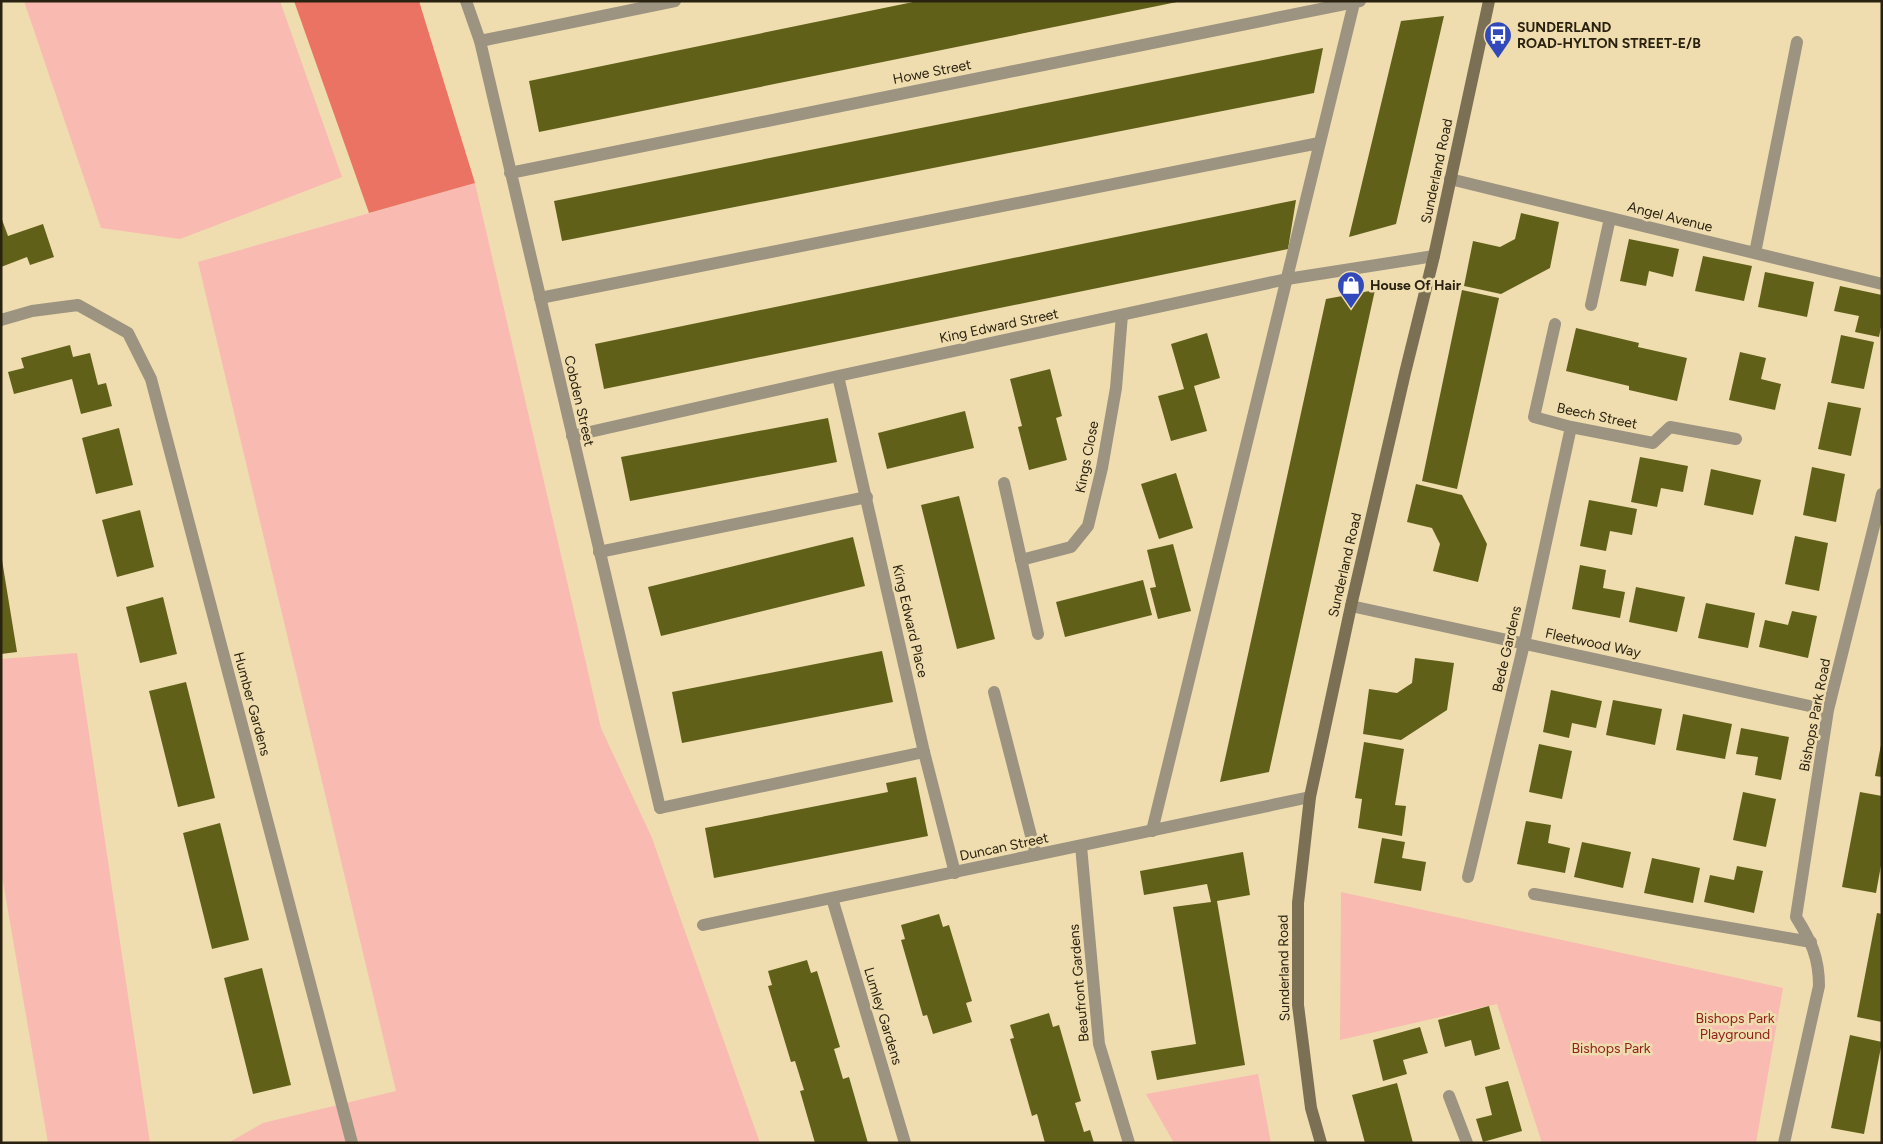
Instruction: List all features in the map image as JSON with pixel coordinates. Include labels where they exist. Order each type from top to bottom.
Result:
[{"type":"main road","name":"Sunderland Road","points":[[1321,1143],[1311,1108],[1298,1005],[1298,903],[1310,797],[1350,606],[1434,256],[1489,1]]},
{"type":"street","name":"Cobden Street","points":[[466,1],[480,41],[660,808],[924,752]]},
{"type":"street","points":[[480,41],[675,1]]},
{"type":"street","points":[[1152,831],[1320,143],[1357,2]]},
{"type":"street","name":"Howe Street","points":[[510,173],[1357,2]]},
{"type":"street","points":[[1755,253],[1796,42]]},
{"type":"street","points":[[540,298],[1320,143]]},
{"type":"street","name":"Angel Avenue","points":[[1450,179],[1882,284]]},
{"type":"street","points":[[1591,305],[1610,218]]},
{"type":"street","name":"King Edward Street","points":[[572,436],[838,376],[1287,279],[1434,256]]},
{"type":"street","name":"Humber Gardens","points":[[1,320],[32,311],[78,305],[128,333],[151,379],[352,1143]]},
{"type":"street","name":"Kings Close","points":[[1021,560],[1071,547],[1088,526],[1102,468],[1116,388],[1122,315]]},
{"type":"street","name":"Beech Street","points":[[1555,324],[1534,416],[1571,427],[1653,443],[1670,427],[1736,439]]},
{"type":"street","name":"King Edward Place","points":[[838,376],[924,752],[955,873]]},
{"type":"street","name":"Bede Gardens","points":[[1468,877],[1524,644],[1571,427]]},
{"type":"street","points":[[1004,483],[1038,634]]},
{"type":"street","name":"Bishops Park Road","points":[[1784,1143],[1818,986],[1819,967],[1811,942],[1796,916],[1828,710],[1882,494]]},
{"type":"street","points":[[599,552],[867,497]]},
{"type":"street","name":"Fleetwood Way","points":[[1350,606],[1828,710]]},
{"type":"street","points":[[994,692],[1036,855]]},
{"type":"street","name":"Duncan Street","points":[[704,925],[1310,797]]},
{"type":"street","name":"Beaufront Gardens","points":[[1081,846],[1099,1044],[1130,1143]]},
{"type":"street","points":[[1534,894],[1811,942]]},
{"type":"street","name":"Lumley Gardens","points":[[832,898],[905,1143]]},
{"type":"street","points":[[1449,1096],[1467,1143]]},
{"type":"green space","points":[[24,1],[280,1],[342,177],[180,239],[101,228]]},
{"type":"green space","points":[[475,183],[601,728],[652,838],[760,1143],[228,1143],[263,1123],[396,1091],[198,262]]},
{"type":"green space","points":[[77,653],[150,1143],[48,1143],[1,870],[1,659]]},
{"type":"green space","name":"Bishops Park","points":[[1341,892],[1783,988],[1756,1143],[1542,1143],[1497,1004],[1340,1040]]},
{"type":"green space","points":[[1258,1074],[1271,1143],[1174,1143],[1146,1094]]},
{"type":"shaded area","points":[[294,1],[419,1],[475,183],[369,213]]},
{"type":"building","points":[[918,1],[1177,2],[539,132],[529,81]]},
{"type":"building","points":[[1444,16],[1396,224],[1349,237],[1401,21]]},
{"type":"building","points":[[1323,48],[1314,93],[562,241],[554,201]]},
{"type":"building","points":[[1296,200],[1288,249],[604,389],[595,344]]},
{"type":"building","points":[[1521,213],[1559,222],[1550,268],[1501,294],[1464,286],[1473,241],[1500,247],[1515,239]]},
{"type":"building","points":[[1,217],[8,236],[43,224],[54,257],[30,265],[27,257],[1,267]]},
{"type":"building","points":[[1629,239],[1679,249],[1673,277],[1649,271],[1646,286],[1620,281]]},
{"type":"building","points":[[1703,256],[1752,266],[1744,301],[1695,291]]},
{"type":"building","points":[[1765,272],[1814,282],[1807,317],[1758,307]]},
{"type":"building","points":[[1840,286],[1882,295],[1882,322],[1879,337],[1855,332],[1859,316],[1834,311]]},
{"type":"building","points":[[1375,290],[1269,772],[1220,782],[1326,299]]},
{"type":"building","points":[[1462,290],[1499,298],[1457,489],[1422,481]]},
{"type":"building","points":[[1576,328],[1639,343],[1638,347],[1687,358],[1677,401],[1629,390],[1629,386],[1566,371]]},
{"type":"building","points":[[1207,333],[1220,378],[1194,386],[1207,431],[1171,441],[1158,396],[1184,389],[1171,344]]},
{"type":"building","points":[[1841,335],[1874,342],[1864,389],[1831,383]]},
{"type":"building","points":[[70,345],[73,357],[90,353],[98,385],[106,383],[112,406],[81,414],[72,379],[14,394],[8,372],[24,368],[21,358]]},
{"type":"building","points":[[1740,352],[1766,358],[1761,379],[1781,384],[1775,410],[1729,400]]},
{"type":"building","points":[[1050,369],[1062,416],[1056,418],[1067,460],[1029,470],[1018,427],[1022,426],[1010,379]]},
{"type":"building","points":[[1828,402],[1861,408],[1851,456],[1818,449]]},
{"type":"building","points":[[965,411],[974,448],[887,469],[878,433]]},
{"type":"building","points":[[828,418],[837,462],[630,501],[621,457]]},
{"type":"building","points":[[119,428],[133,485],[96,494],[82,438]]},
{"type":"building","points":[[1640,457],[1688,466],[1683,492],[1661,488],[1657,507],[1631,502]]},
{"type":"building","points":[[1812,467],[1845,474],[1836,522],[1803,515]]},
{"type":"building","points":[[1711,469],[1761,480],[1753,515],[1704,505]]},
{"type":"building","points":[[1176,473],[1193,528],[1159,539],[1141,484]]},
{"type":"building","points":[[1416,484],[1462,495],[1487,544],[1478,582],[1433,571],[1440,544],[1432,528],[1407,522]]},
{"type":"building","points":[[959,496],[995,639],[957,649],[921,505]]},
{"type":"building","points":[[1589,500],[1637,509],[1632,535],[1610,531],[1606,551],[1580,546]]},
{"type":"building","points":[[140,510],[154,567],[117,577],[102,520]]},
{"type":"building","points":[[1795,536],[1828,543],[1819,591],[1785,584]]},
{"type":"building","points":[[853,537],[865,586],[661,636],[648,587]]},
{"type":"building","points":[[1173,544],[1191,611],[1158,619],[1150,588],[1156,587],[1147,550]]},
{"type":"building","points":[[1,554],[17,652],[1,654]]},
{"type":"building","points":[[1580,565],[1606,570],[1603,588],[1625,592],[1620,618],[1572,609]]},
{"type":"building","points":[[1143,580],[1152,615],[1065,637],[1056,602]]},
{"type":"building","points":[[1636,587],[1685,597],[1677,632],[1629,622]]},
{"type":"building","points":[[163,597],[177,654],[140,663],[126,607]]},
{"type":"building","points":[[1706,603],[1755,613],[1748,648],[1698,638]]},
{"type":"building","points":[[1792,611],[1817,616],[1808,658],[1759,647],[1765,620],[1788,625]]},
{"type":"building","points":[[882,651],[893,702],[682,743],[672,692]]},
{"type":"building","points":[[1415,658],[1454,663],[1447,710],[1401,740],[1363,734],[1369,689],[1397,693],[1412,683]]},
{"type":"building","points":[[186,682],[215,798],[178,807],[149,691]]},
{"type":"building","points":[[1551,690],[1602,701],[1596,728],[1572,723],[1569,738],[1543,732]]},
{"type":"building","points":[[1613,700],[1662,709],[1655,745],[1606,735]]},
{"type":"building","points":[[1683,714],[1732,724],[1725,759],[1676,750]]},
{"type":"building","points":[[1741,728],[1789,737],[1781,780],[1755,775],[1758,757],[1736,754]]},
{"type":"building","points":[[1364,742],[1404,749],[1395,805],[1406,806],[1402,836],[1358,828],[1362,799],[1355,798]]},
{"type":"building","points":[[1539,744],[1572,751],[1562,799],[1529,792]]},
{"type":"building","points":[[1882,745],[1882,777],[1875,776]]},
{"type":"building","points":[[916,777],[928,836],[714,878],[705,828],[888,792],[886,783]]},
{"type":"building","points":[[1743,792],[1776,799],[1766,847],[1733,840]]},
{"type":"building","points":[[1860,792],[1882,796],[1882,860],[1876,893],[1842,887]]},
{"type":"building","points":[[1526,821],[1551,825],[1548,843],[1570,848],[1565,873],[1517,864]]},
{"type":"building","points":[[220,823],[249,940],[212,949],[183,833]]},
{"type":"building","points":[[1382,838],[1405,842],[1402,858],[1426,862],[1421,891],[1374,883]]},
{"type":"building","points":[[1582,842],[1631,852],[1623,888],[1574,877]]},
{"type":"building","points":[[1243,852],[1250,895],[1217,901],[1245,1065],[1157,1080],[1151,1051],[1196,1044],[1173,907],[1211,902],[1207,884],[1144,895],[1140,871]]},
{"type":"building","points":[[1652,858],[1700,868],[1693,903],[1644,893]]},
{"type":"building","points":[[1737,866],[1763,871],[1754,913],[1704,902],[1710,875],[1734,880]]},
{"type":"building","points":[[1877,913],[1882,914],[1882,1022],[1857,1017]]},
{"type":"building","points":[[939,914],[943,927],[949,925],[972,1001],[966,1003],[972,1022],[933,1034],[927,1015],[923,1016],[901,940],[905,939],[901,925]]},
{"type":"building","points":[[807,960],[811,973],[817,971],[840,1047],[834,1049],[843,1079],[849,1077],[868,1143],[815,1143],[800,1091],[804,1090],[795,1061],[791,1062],[768,986],[772,985],[768,971]]},
{"type":"building","points":[[262,968],[291,1085],[253,1094],[224,978]]},
{"type":"building","points":[[1489,1006],[1500,1049],[1475,1056],[1471,1040],[1445,1047],[1438,1020]]},
{"type":"building","points":[[1049,1013],[1053,1027],[1059,1025],[1081,1101],[1075,1103],[1084,1132],[1090,1130],[1094,1143],[1045,1143],[1037,1114],[1032,1116],[1010,1039],[1014,1038],[1010,1025]]},
{"type":"building","points":[[1420,1027],[1428,1053],[1403,1060],[1407,1074],[1383,1081],[1373,1040]]},
{"type":"building","points":[[1850,1035],[1882,1042],[1864,1134],[1831,1128]]},
{"type":"building","points":[[1508,1081],[1522,1131],[1483,1142],[1476,1119],[1492,1115],[1485,1087]]},
{"type":"building","points":[[1397,1083],[1413,1143],[1365,1143],[1352,1095]]},
{"type":"place","name":"SUNDERLAND ROAD-HYLTON STREET-E/B","points":[[1498,59]]},
{"type":"place","name":"House Of Hair","points":[[1351,309]]},
{"type":"park label","name":"Bishops Park Playground","points":[[1735,1026]]}]
